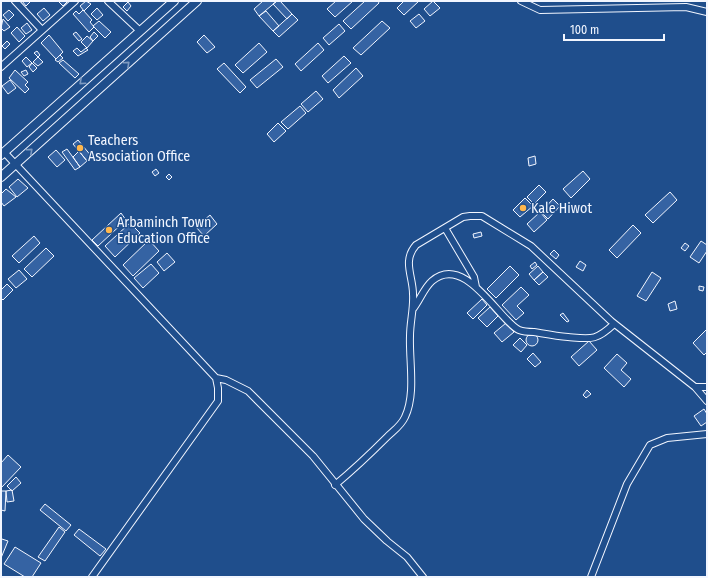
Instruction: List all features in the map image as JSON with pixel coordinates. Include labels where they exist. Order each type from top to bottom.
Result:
[{"type":"main road","points":[[2,154],[174,1]]},
{"type":"main road","points":[[1,177],[197,1]]},
{"type":"street","points":[[15,1],[42,30]]},
{"type":"street","points":[[1,68],[75,1]]},
{"type":"street","points":[[108,1],[140,31]]},
{"type":"street","points":[[521,1],[540,10],[686,7],[707,12]]},
{"type":"street","points":[[2,154],[15,164],[216,378],[218,401],[92,577]]},
{"type":"street","points":[[335,485],[361,463],[398,427],[405,417],[412,386],[410,335],[414,309],[414,291],[408,270],[411,251],[416,245],[463,217],[482,216],[531,246],[614,324],[695,387],[707,401]]},
{"type":"street","points":[[445,228],[474,277],[476,287]]},
{"type":"street","points":[[414,309],[427,287],[438,277],[454,276],[476,287],[519,330],[551,336],[590,339],[604,333],[614,324]]},
{"type":"street","points":[[216,378],[226,380],[248,391],[313,456],[364,519],[386,541],[407,557],[423,577]]},
{"type":"street","points":[[695,387],[707,387]]},
{"type":"street","points":[[591,577],[627,484],[650,445],[667,438],[707,434]]},
{"type":"building","points":[[22,1],[31,1],[26,6]]},
{"type":"building","points":[[58,1],[68,1],[63,6]]},
{"type":"building","points":[[86,1],[91,4],[84,11],[80,6]]},
{"type":"building","points":[[263,1],[277,1],[259,16],[254,9]]},
{"type":"building","points":[[280,1],[292,14],[287,19],[273,4]]},
{"type":"building","points":[[336,1],[353,1],[335,17],[327,9]]},
{"type":"building","points":[[365,1],[378,1],[379,3],[351,29],[343,21]]},
{"type":"building","points":[[404,1],[419,1],[404,15],[397,8]]},
{"type":"building","points":[[433,1],[440,8],[430,16],[424,9]]},
{"type":"building","points":[[128,2],[131,6],[127,11],[123,7]]},
{"type":"building","points":[[44,8],[50,15],[43,21],[37,14]]},
{"type":"building","points":[[97,8],[103,15],[97,20],[91,14]]},
{"type":"building","points":[[9,10],[14,15],[8,21],[3,15]]},
{"type":"building","points":[[83,10],[92,20],[90,22],[94,27],[89,32],[73,14],[76,11],[79,14]]},
{"type":"building","points":[[266,11],[279,26],[273,31],[259,16]]},
{"type":"building","points":[[292,14],[298,20],[279,37],[273,31]]},
{"type":"building","points":[[419,14],[425,21],[416,28],[410,21]]},
{"type":"building","points":[[3,19],[10,27],[4,31],[1,28]]},
{"type":"building","points":[[99,21],[111,32],[105,38],[93,26]]},
{"type":"building","points":[[382,21],[390,28],[361,55],[353,48]]},
{"type":"building","points":[[27,23],[32,30],[26,34],[21,28]]},
{"type":"building","points":[[339,24],[345,31],[329,45],[323,38]]},
{"type":"building","points":[[17,27],[25,36],[19,42],[11,33]]},
{"type":"building","points":[[76,32],[82,39],[79,41],[73,34]]},
{"type":"building","points":[[94,32],[98,36],[93,41],[90,37]]},
{"type":"building","points":[[49,35],[63,52],[56,59],[41,43]]},
{"type":"building","points":[[204,35],[215,47],[207,53],[197,42]]},
{"type":"building","points":[[87,36],[93,41],[87,48],[81,42]]},
{"type":"building","points":[[7,41],[10,44],[5,49],[2,46]]},
{"type":"building","points":[[259,43],[267,52],[243,73],[235,65]]},
{"type":"building","points":[[318,43],[324,50],[301,71],[295,64]]},
{"type":"building","points":[[77,48],[81,52],[86,48],[88,50],[78,56],[73,51]]},
{"type":"building","points":[[37,51],[40,55],[38,57],[34,53]]},
{"type":"building","points":[[60,55],[63,58],[58,62],[55,60]]},
{"type":"building","points":[[344,56],[351,63],[328,83],[322,76]]},
{"type":"building","points":[[26,57],[32,63],[27,67],[22,61]]},
{"type":"building","points":[[38,57],[43,62],[38,66],[33,62]]},
{"type":"building","points":[[276,59],[283,67],[257,88],[250,80]]},
{"type":"building","points":[[63,60],[79,74],[75,78],[59,63]]},
{"type":"building","points":[[32,63],[37,68],[33,72],[29,67]]},
{"type":"building","points":[[224,63],[246,87],[240,93],[217,69]]},
{"type":"building","points":[[356,68],[363,76],[339,98],[333,90]]},
{"type":"building","points":[[15,70],[28,82],[25,85],[29,89],[25,93],[9,78]]},
{"type":"building","points":[[26,70],[28,74],[24,76],[21,72]]},
{"type":"building","points":[[10,80],[16,88],[8,94],[2,86]]},
{"type":"building","points":[[316,91],[323,99],[308,112],[301,104]]},
{"type":"building","points":[[300,106],[306,113],[288,129],[281,122]]},
{"type":"building","points":[[278,123],[286,131],[274,142],[267,134]]},
{"type":"building","name":"Teachers Association Office","points":[[78,140],[92,157],[87,161],[73,144]]},
{"type":"building","name":"Teachers Association Office","points":[[67,149],[80,167],[75,170],[62,152]]},
{"type":"building","name":"Teachers Association Office","points":[[56,150],[65,160],[57,167],[48,157]]},
{"type":"building","name":"Teachers Association Office","points":[[79,151],[87,161],[80,167],[73,157]]},
{"type":"building","points":[[535,156],[536,164],[529,166],[528,158]]},
{"type":"building","points":[[156,169],[159,173],[155,176],[152,172]]},
{"type":"building","points":[[583,171],[590,179],[571,198],[563,189]]},
{"type":"building","points":[[169,174],[172,177],[169,180],[166,177]]},
{"type":"building","points":[[18,179],[28,188],[17,197],[9,187]]},
{"type":"building","points":[[539,185],[546,192],[534,204],[527,197]]},
{"type":"building","points":[[6,189],[16,197],[4,206],[1,202],[1,194]]},
{"type":"building","points":[[670,192],[677,200],[653,223],[645,215]]},
{"type":"building","name":"Kale Hiwot","points":[[525,198],[533,206],[520,217],[513,210]]},
{"type":"building","points":[[553,199],[560,206],[548,219],[541,212]]},
{"type":"building","points":[[540,212],[547,220],[534,232],[527,224]]},
{"type":"building","name":"Arbaminch Town Education Office","points":[[121,213],[126,220],[98,246],[92,240]]},
{"type":"building","points":[[210,215],[217,224],[204,236],[196,227]]},
{"type":"building","points":[[130,223],[140,233],[115,257],[105,246]]},
{"type":"building","points":[[633,225],[641,233],[617,258],[609,250]]},
{"type":"building","points":[[481,232],[482,236],[474,238],[473,234]]},
{"type":"building","points":[[34,236],[40,243],[19,263],[12,256]]},
{"type":"building","points":[[149,240],[159,251],[133,276],[123,265]]},
{"type":"building","points":[[701,241],[707,245],[707,251],[699,263],[690,257]]},
{"type":"building","points":[[685,243],[689,246],[685,251],[681,248]]},
{"type":"building","points":[[46,248],[54,256],[32,277],[24,269]]},
{"type":"building","points":[[554,250],[559,255],[556,259],[550,254]]},
{"type":"building","points":[[167,253],[175,262],[164,271],[157,262]]},
{"type":"building","points":[[580,261],[586,265],[583,271],[576,267]]},
{"type":"building","points":[[535,262],[537,265],[532,269],[530,266]]},
{"type":"building","points":[[151,264],[159,273],[143,288],[134,278]]},
{"type":"building","points":[[510,266],[519,275],[496,298],[487,289]]},
{"type":"building","points":[[538,266],[543,272],[534,280],[529,274]]},
{"type":"building","points":[[19,270],[27,279],[16,288],[8,279]]},
{"type":"building","points":[[543,272],[548,277],[539,285],[534,280]]},
{"type":"building","points":[[652,272],[661,278],[646,301],[637,296]]},
{"type":"building","points":[[7,284],[13,290],[3,300],[1,298],[1,290]]},
{"type":"building","points":[[699,286],[704,287],[703,291],[699,290]]},
{"type":"building","points":[[521,287],[529,295],[517,306],[524,313],[516,320],[502,305]]},
{"type":"building","points":[[482,299],[487,305],[473,319],[467,313]]},
{"type":"building","points":[[675,301],[677,309],[670,311],[668,304]]},
{"type":"building","points":[[490,307],[498,316],[487,327],[478,318]]},
{"type":"building","points":[[563,313],[569,321],[567,322],[560,315]]},
{"type":"building","points":[[506,323],[514,332],[502,342],[494,333]]},
{"type":"building","points":[[707,329],[707,352],[704,355],[693,343]]},
{"type":"building","points":[[530,334],[534,334],[538,340],[534,346],[530,346],[526,342],[526,338]]},
{"type":"building","points":[[520,338],[527,345],[521,352],[513,345]]},
{"type":"building","points":[[589,341],[597,350],[579,366],[571,357]]},
{"type":"building","points":[[533,353],[541,362],[535,367],[527,359]]},
{"type":"building","points":[[617,354],[627,363],[621,370],[631,379],[624,387],[604,368]]},
{"type":"building","points":[[587,390],[591,394],[586,398],[583,395]]},
{"type":"building","points":[[704,409],[707,414],[707,422],[701,426],[694,416]]},
{"type":"building","points":[[8,455],[21,467],[1,488],[1,463]]},
{"type":"building","points":[[16,477],[21,483],[12,491],[7,486]]},
{"type":"building","points":[[12,490],[14,501],[7,502],[6,491]]},
{"type":"building","points":[[1,491],[6,491],[5,511],[1,510]]},
{"type":"building","points":[[45,504],[71,525],[66,531],[40,510]]},
{"type":"building","points":[[59,527],[65,532],[45,561],[38,557]]},
{"type":"building","points":[[79,529],[106,549],[100,556],[74,535]]},
{"type":"building","points":[[2,539],[8,541],[1,558],[1,541]]},
{"type":"building","points":[[15,547],[41,563],[32,577],[25,577],[4,564]]},
{"type":"place","name":"Teachers Association Office","points":[[80,148]]},
{"type":"place","name":"Kale Hiwot","points":[[523,208]]},
{"type":"place","name":"Arbaminch Town Education Office","points":[[109,230]]}]
